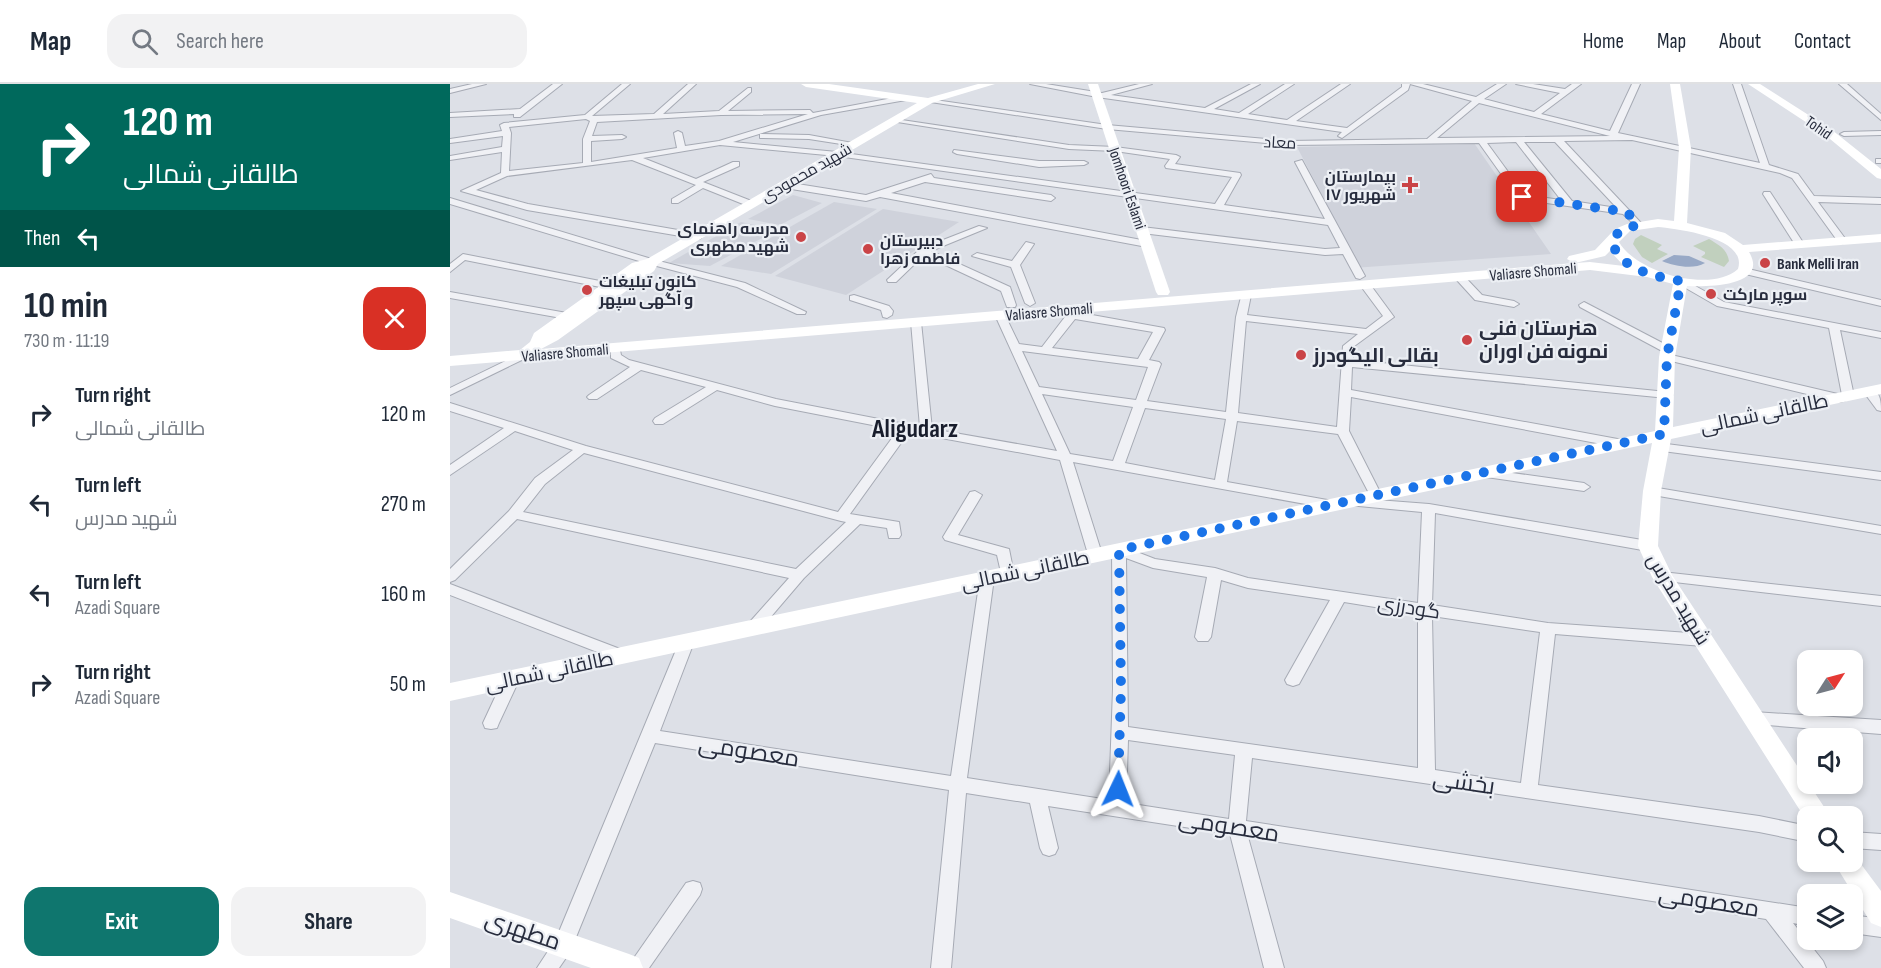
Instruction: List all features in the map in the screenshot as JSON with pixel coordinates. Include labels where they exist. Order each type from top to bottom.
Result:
[{"type":"main road","points":[[806,84],[928,101],[959,88],[990,84]]},
{"type":"main road","points":[[890,96],[897,84]]},
{"type":"main road","points":[[1676,84],[1685,148],[1680,225]]},
{"type":"main road","name":"Tohid","points":[[1753,84],[1806,118],[1881,175]]},
{"type":"main road","name":"Tohid","points":[[1771,84],[1822,116],[1880,162]]},
{"type":"main road","name":"Jomhoori Eslami","points":[[1095,90],[1163,292]]},
{"type":"main road","name":"شهید محمودی","points":[[537,344],[540,336],[637,266],[652,262],[698,236],[928,101]]},
{"type":"main road","points":[[1806,118],[1822,116]]},
{"type":"main road","points":[[1612,242],[1614,251],[1623,260],[1648,273],[1681,281],[1720,281],[1735,277],[1744,271],[1747,264],[1739,249],[1714,234],[1680,225],[1638,225]]},
{"type":"main road","name":"Valiasre Shomali","points":[[450,351],[887,315],[1005,310],[1077,312],[1246,295],[1363,280],[1580,258],[1600,253],[1612,242],[1615,234],[1624,228],[1638,225]]},
{"type":"main road","points":[[1739,249],[1881,238]]},
{"type":"main road","name":"شهید محمودی","points":[[537,344],[552,337],[649,268],[652,262]]},
{"type":"main road","name":"Valiasre Shomali","points":[[450,361],[916,322],[1005,310],[1030,303],[1163,292],[1363,280],[1459,277],[1590,266],[1648,273]]},
{"type":"main road","name":"شهید مدرس","points":[[1681,281],[1667,353],[1667,395],[1662,440],[1652,491],[1648,546],[1662,577],[1811,806]]},
{"type":"main road","points":[[524,355],[537,344]]},
{"type":"main road","name":"طالقانی شمالی","points":[[450,692],[1623,444],[1662,440],[1844,397],[1877,396]]},
{"type":"main road","points":[[1853,872],[1881,914]]},
{"type":"main road","name":"مطهری","points":[[450,905],[629,968]]},
{"type":"street","points":[[450,91],[482,84]]},
{"type":"street","points":[[505,174],[506,129],[522,111],[558,84]]},
{"type":"street","points":[[587,165],[590,119],[626,84]]},
{"type":"street","points":[[657,116],[692,84]]},
{"type":"street","points":[[1034,84],[1095,90],[1205,111],[1349,131]]},
{"type":"street","points":[[1095,90],[1148,84]]},
{"type":"street","points":[[1205,111],[1256,84]]},
{"type":"street","points":[[1240,116],[1290,84]]},
{"type":"street","points":[[1289,123],[1346,84]]},
{"type":"street","points":[[1333,142],[1406,88],[1406,84]]},
{"type":"street","points":[[1430,141],[1476,101],[1502,84]]},
{"type":"street","points":[[1520,84],[1568,93]]},
{"type":"street","points":[[1536,114],[1568,93],[1577,84]]},
{"type":"street","points":[[1613,134],[1636,84]]},
{"type":"street","points":[[1737,84],[1765,166]]},
{"type":"street","points":[[1843,84],[1881,118]]},
{"type":"street","points":[[1416,85],[1613,134],[1765,166],[1795,176],[1842,241]]},
{"type":"street","points":[[721,113],[748,90]]},
{"type":"street","points":[[450,199],[505,174],[587,165],[720,143],[820,113],[903,98]]},
{"type":"street","name":"معاد","points":[[928,101],[1107,127],[1288,143],[1636,138]]},
{"type":"street","points":[[450,115],[522,111]]},
{"type":"street","points":[[450,141],[506,129],[590,119],[721,113],[820,113]]},
{"type":"street","points":[[895,120],[1069,147],[1115,149],[1176,157],[1169,166],[1237,175],[1218,207]]},
{"type":"street","points":[[950,170],[962,130]]},
{"type":"street","points":[[678,133],[681,149]]},
{"type":"street","points":[[1844,134],[1881,133]]},
{"type":"street","points":[[749,135],[809,137],[854,144]]},
{"type":"street","points":[[587,140],[622,137]]},
{"type":"street","points":[[1557,139],[1638,225]]},
{"type":"street","points":[[1481,140],[1522,197],[1627,212]]},
{"type":"street","points":[[1518,140],[1569,204]]},
{"type":"street","points":[[720,143],[837,154],[1332,223]]},
{"type":"street","points":[[450,158],[506,149]]},
{"type":"street","points":[[957,152],[1039,164],[1084,162]]},
{"type":"street","points":[[632,157],[751,204]]},
{"type":"street","points":[[1299,162],[1363,280],[1389,317],[1348,346],[1343,431],[1376,496]]},
{"type":"street","points":[[675,201],[698,184],[736,164]]},
{"type":"street","points":[[785,184],[866,198],[950,170]]},
{"type":"street","points":[[923,179],[1051,198]]},
{"type":"street","points":[[467,190],[527,207],[698,236]]},
{"type":"street","points":[[880,194],[1147,244]]},
{"type":"street","points":[[1767,194],[1799,244]]},
{"type":"street","points":[[450,199],[652,262],[741,285],[801,312]]},
{"type":"street","points":[[1811,199],[1881,201]]},
{"type":"street","points":[[892,280],[923,251],[982,228]]},
{"type":"street","points":[[1142,230],[1325,252],[1347,251]]},
{"type":"street","points":[[1016,265],[1029,244]]},
{"type":"street","points":[[923,251],[1006,289],[1005,310],[1015,346],[1065,456],[1095,554]]},
{"type":"street","points":[[977,256],[1016,265]]},
{"type":"street","points":[[450,269],[462,257],[609,286]]},
{"type":"street","points":[[1016,265],[1030,303]]},
{"type":"street","points":[[1744,271],[1881,303]]},
{"type":"street","points":[[1459,277],[1479,298],[1514,304]]},
{"type":"street","points":[[1681,281],[1721,304],[1881,335]]},
{"type":"street","points":[[450,295],[567,316]]},
{"type":"street","points":[[1220,485],[1232,416],[1241,317],[1246,295]]},
{"type":"street","points":[[854,298],[885,308],[887,315]]},
{"type":"street","points":[[1584,305],[1667,353],[1844,397],[1834,326]]},
{"type":"street","points":[[1046,349],[1077,312],[1160,330],[1142,362]]},
{"type":"street","points":[[1241,317],[1368,332]]},
{"type":"street","points":[[916,322],[926,431]]},
{"type":"street","points":[[1015,346],[1155,364],[1117,467]]},
{"type":"street","points":[[615,347],[615,356],[618,360],[639,366],[775,402],[906,428],[1220,485],[1340,503],[1429,508],[1648,546]]},
{"type":"street","points":[[450,393],[524,355]]},
{"type":"street","points":[[1347,363],[1667,395]]},
{"type":"street","points":[[593,398],[639,366]]},
{"type":"street","points":[[659,421],[717,386]]},
{"type":"street","points":[[1035,390],[1343,431]]},
{"type":"street","points":[[1346,393],[1623,444]]},
{"type":"street","points":[[450,407],[582,449],[842,517],[894,525],[894,536]]},
{"type":"street","points":[[450,471],[513,427]]},
{"type":"street","points":[[842,517],[906,428]]},
{"type":"street","points":[[1662,440],[1881,476]]},
{"type":"street","points":[[450,577],[514,514],[540,481],[582,449]]},
{"type":"street","points":[[1484,473],[1584,487]]},
{"type":"street","points":[[1652,491],[1881,530]]},
{"type":"street","points":[[975,495],[950,537],[1004,552],[1007,574]]},
{"type":"street","points":[[1427,776],[1425,609],[1429,508]]},
{"type":"street","points":[[514,514],[799,575]]},
{"type":"street","points":[[753,627],[799,575],[857,519]]},
{"type":"street","points":[[1118,809],[1119,550]]},
{"type":"street","name":"گودرزی","points":[[1119,550],[1153,563],[1215,573],[1248,583],[1548,628],[1703,640]]},
{"type":"street","points":[[1203,638],[1215,573]]},
{"type":"street","points":[[1662,577],[1881,601]]},
{"type":"street","points":[[941,968],[958,784],[987,578]]},
{"type":"street","points":[[450,589],[623,656]]},
{"type":"street","points":[[1293,680],[1340,596]]},
{"type":"street","points":[[1530,791],[1548,628]]},
{"type":"street","points":[[547,968],[563,945],[650,736],[686,642]]},
{"type":"street","points":[[490,723],[512,678]]},
{"type":"street","points":[[1754,718],[1881,727]]},
{"type":"street","name":"بخشی","points":[[1120,732],[1759,824],[1797,832]]},
{"type":"street","name":"معصومی","points":[[650,736],[1797,915]]},
{"type":"street","points":[[1244,750],[1237,828],[1274,968]]},
{"type":"street","points":[[1037,796],[1049,848]]},
{"type":"street","points":[[1863,841],[1881,842]]},
{"type":"street","points":[[637,968],[693,889]]},
{"type":"street","points":[[1771,911],[1816,968]]},
{"type":"street","points":[[1863,926],[1881,928]]},
{"type":"shaded area","name":"بیمارستان ۱۷ شهریور","points":[[1474,143],[1551,254],[1353,268],[1336,222],[1297,147]]},
{"type":"shaded area","points":[[793,195],[822,203],[780,225],[748,219]]},
{"type":"shaded area","name":"مدرسه راهنمای شهید مطهری","points":[[834,202],[877,209],[771,274],[721,266]]},
{"type":"shaded area","name":"دبیرستان فاطمه زهرا","points":[[883,209],[959,222],[846,295],[775,276]]},
{"type":"shaded area","points":[[741,222],[777,230],[710,266],[669,263]]},
{"type":"green space","points":[[1641,235],[1662,245],[1657,249],[1668,254],[1652,263],[1642,257],[1633,244],[1635,239]]},
{"type":"green space","points":[[1709,239],[1726,253],[1729,261],[1724,267],[1701,257],[1705,252],[1693,246]]},
{"type":"water","points":[[1674,255],[1689,256],[1705,263],[1684,266],[1662,261]]},
{"type":"place","name":"بیمارستان ۱۷ شهریور","points":[[1410,185]]},
{"type":"place","name":"مدرسه راهنمای شهید مطهری","points":[[801,237]]},
{"type":"place","name":"دبیرستان فاطمه زهرا","points":[[868,249]]},
{"type":"place","name":"Bank Melli Iran","points":[[1765,263]]},
{"type":"place","name":"کانون تبلیغات و آگهی سپهر","points":[[587,290]]},
{"type":"place","name":"سوپر مارکت","points":[[1711,294]]},
{"type":"place","name":"هنرستان فنی نمونه فن اوران","points":[[1467,340]]},
{"type":"place","name":"بقالی الیگودرز","points":[[1301,355]]},
{"type":"district","name":"Aligudarz","points":[[915,428]]},
{"type":"route","points":[[1118,789],[1121,689],[1119,550],[1664,434],[1667,357],[1681,281],[1664,278],[1634,267],[1614,251],[1612,242],[1615,234],[1624,228],[1638,225],[1627,212],[1522,197]]}]
